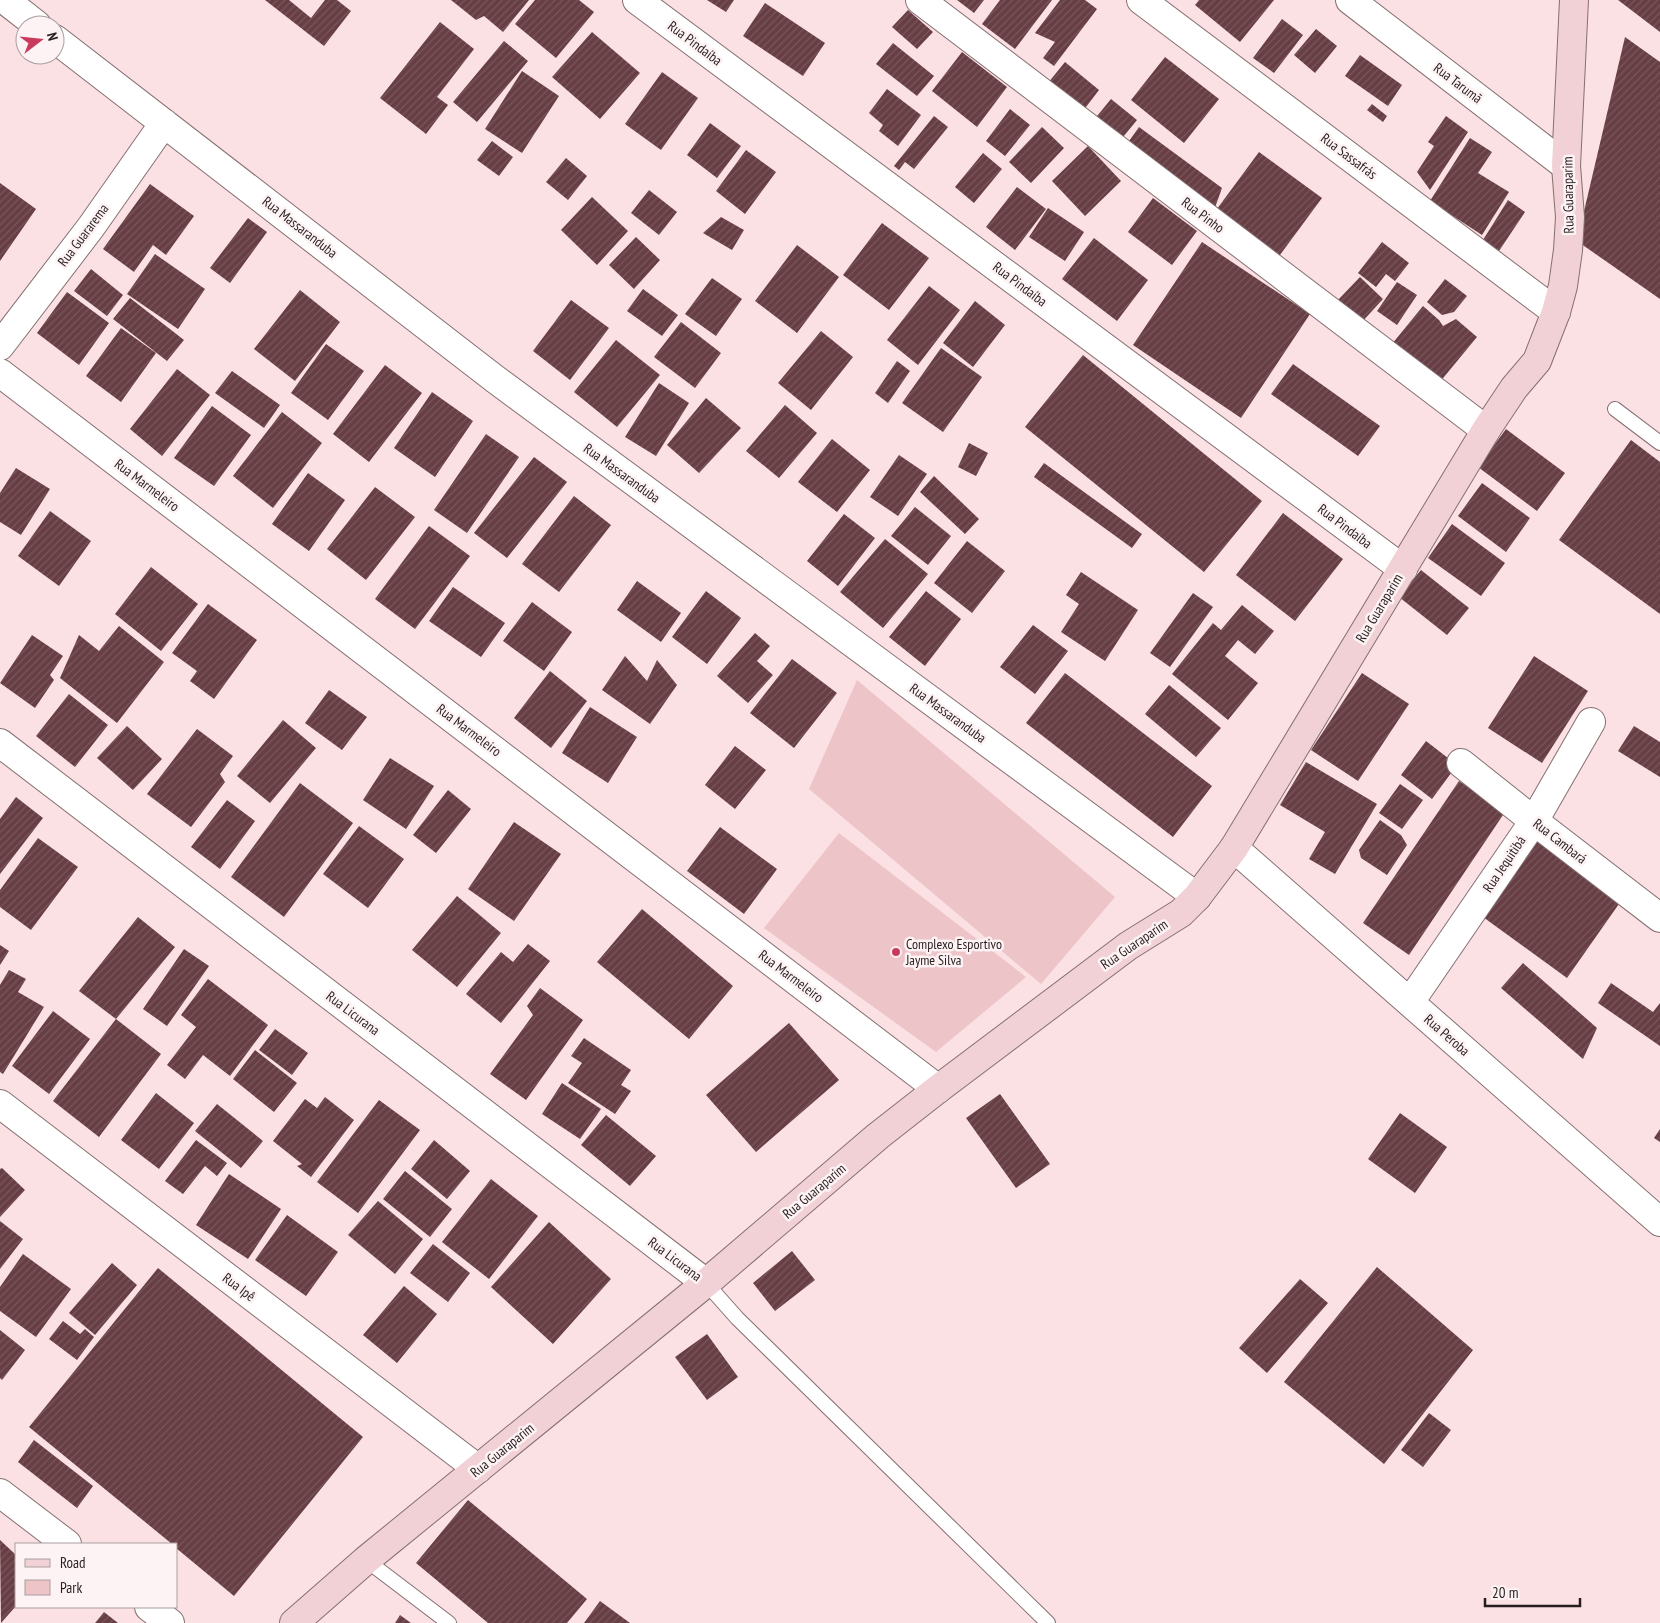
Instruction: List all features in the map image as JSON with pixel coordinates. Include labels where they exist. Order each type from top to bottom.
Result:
[{"type":"street","points":[[5,0],[24,15]]},
{"type":"street","name":"Rua Pindaíba","points":[[637,0],[1403,569]]},
{"type":"street","name":"Rua Pinho","points":[[920,0],[1486,430]]},
{"type":"street","name":"Rua Sassafrás","points":[[1141,0],[1556,312]]},
{"type":"street","name":"Rua Tarumã","points":[[1350,0],[1566,166]]},
{"type":"street","name":"Rua Guaraparim","points":[[294,1623],[366,1560],[706,1283],[878,1136],[1128,946],[1181,913],[1197,897],[1234,848],[1486,430],[1514,388],[1537,361],[1556,312],[1568,250],[1570,217],[1566,166],[1574,0]]},
{"type":"street","name":"Rua Massaranduba","points":[[65,47],[503,385],[1197,897]]},
{"type":"street","name":"Rua Guararema","points":[[0,346],[91,227],[164,124]]},
{"type":"street","name":"Rua Marmeleiro","points":[[0,373],[938,1089]]},
{"type":"street","name":"Rua Jequitibá","points":[[1410,1002],[1534,821],[1591,722]]},
{"type":"street","name":"Rua Licurana","points":[[0,743],[706,1283]]},
{"type":"street","name":"Rua Cambará","points":[[1461,763],[1660,918]]},
{"type":"street","name":"Rua Peroba","points":[[1234,848],[1660,1222]]},
{"type":"street","name":"Rua Ipê","points":[[0,1104],[478,1469]]},
{"type":"street","points":[[0,1493],[66,1543]]},
{"type":"street","points":[[150,1608],[170,1623]]},
{"type":"lane","points":[[1615,410],[1660,443]]},
{"type":"lane","points":[[706,1283],[737,1318],[1048,1623]]},
{"type":"lane","points":[[366,1560],[449,1623]]},
{"type":"green space","points":[[857,680],[1115,897],[1041,984],[809,789]]},
{"type":"green space","name":"Complexo Esportivo Jayme Silva","points":[[839,833],[1026,977],[936,1052],[764,928]]},
{"type":"building","points":[[265,0],[289,0],[311,18],[325,0],[337,0],[351,11],[324,46]]},
{"type":"building","points":[[451,0],[529,0],[503,32],[484,16],[476,20]]},
{"type":"building","points":[[535,0],[579,0],[594,12],[556,58],[515,24]]},
{"type":"building","points":[[707,0],[734,0],[726,12]]},
{"type":"building","points":[[957,0],[984,0],[974,13]]},
{"type":"building","points":[[1000,0],[1052,0],[1015,49],[982,24]]},
{"type":"building","points":[[1060,0],[1085,0],[1097,9],[1054,66],[1043,58],[1055,42],[1035,33]]},
{"type":"building","points":[[1199,0],[1274,0],[1240,42],[1195,5]]},
{"type":"building","points":[[1618,0],[1660,0],[1660,32]]},
{"type":"building","points":[[765,3],[825,43],[803,76],[743,36]]},
{"type":"building","points":[[908,10],[933,32],[917,49],[892,27]]},
{"type":"building","points":[[1282,19],[1303,35],[1274,73],[1253,58]]},
{"type":"building","points":[[440,22],[474,49],[437,97],[448,105],[426,134],[380,98]]},
{"type":"building","points":[[1316,29],[1337,46],[1315,73],[1294,55]]},
{"type":"building","points":[[592,32],[640,73],[600,119],[552,77]]},
{"type":"building","points":[[1625,37],[1660,62],[1660,299],[1577,241]]},
{"type":"building","points":[[504,41],[528,61],[477,122],[453,102]]},
{"type":"building","points":[[893,43],[934,76],[917,96],[876,64]]},
{"type":"building","points":[[962,52],[1007,87],[977,127],[932,91]]},
{"type":"building","points":[[1360,55],[1402,85],[1388,106],[1345,76]]},
{"type":"building","points":[[1165,57],[1219,99],[1184,143],[1131,100]]},
{"type":"building","points":[[1065,62],[1099,90],[1083,111],[1048,83]]},
{"type":"building","points":[[522,71],[559,96],[522,153],[485,129]]},
{"type":"building","points":[[662,72],[698,98],[661,150],[625,124]]},
{"type":"building","points":[[887,89],[921,115],[898,146],[879,131],[883,125],[869,113]]},
{"type":"building","points":[[1111,99],[1137,120],[1119,142],[1093,121]]},
{"type":"building","points":[[1372,104],[1387,116],[1383,122],[1367,110]]},
{"type":"building","points":[[1010,109],[1030,125],[1005,156],[986,141]]},
{"type":"building","points":[[934,116],[948,127],[914,169],[905,162],[899,170],[894,166]]},
{"type":"building","points":[[1446,116],[1468,132],[1430,190],[1417,172],[1434,146],[1428,142]]},
{"type":"building","points":[[710,123],[741,146],[717,178],[687,155]]},
{"type":"building","points":[[1042,127],[1064,148],[1031,183],[1009,162]]},
{"type":"building","points":[[1139,127],[1222,188],[1212,216],[1122,151]]},
{"type":"building","points":[[1470,138],[1492,152],[1478,173],[1509,192],[1482,235],[1430,201]]},
{"type":"building","points":[[492,141],[513,157],[499,176],[477,160]]},
{"type":"building","points":[[1088,146],[1121,181],[1085,216],[1052,181]]},
{"type":"building","points":[[746,150],[776,172],[745,214],[716,191]]},
{"type":"building","points":[[1259,152],[1322,198],[1277,259],[1214,213]]},
{"type":"building","points":[[983,153],[1002,169],[974,203],[955,187]]},
{"type":"building","points":[[566,158],[587,176],[568,200],[546,182]]},
{"type":"building","points":[[0,183],[36,209],[0,261]]},
{"type":"building","points":[[150,184],[194,216],[166,255],[153,245],[134,272],[103,249]]},
{"type":"building","points":[[1017,187],[1046,209],[1015,250],[986,227]]},
{"type":"building","points":[[649,190],[677,212],[659,235],[631,213]]},
{"type":"building","points":[[592,197],[628,231],[597,265],[561,230]]},
{"type":"building","points":[[1153,198],[1197,231],[1172,265],[1128,232]]},
{"type":"building","points":[[1508,200],[1525,212],[1499,251],[1483,240]]},
{"type":"building","points":[[1048,208],[1084,232],[1065,261],[1029,237]]},
{"type":"building","points":[[721,217],[744,230],[732,250],[703,233]]},
{"type":"building","points":[[248,218],[267,232],[230,283],[210,268]]},
{"type":"building","points":[[882,223],[929,258],[889,310],[843,275]]},
{"type":"building","points":[[636,237],[660,260],[634,289],[609,265]]},
{"type":"building","points":[[1094,238],[1148,280],[1117,321],[1062,279]]},
{"type":"building","points":[[1202,242],[1310,314],[1241,418],[1133,345]]},
{"type":"building","points":[[1382,242],[1409,263],[1395,281],[1386,274],[1376,287],[1358,273]]},
{"type":"building","points":[[797,245],[839,277],[797,333],[755,301]]},
{"type":"building","points":[[155,254],[205,289],[178,329],[127,294]]},
{"type":"building","points":[[91,269],[123,295],[107,316],[74,291]]},
{"type":"building","points":[[1360,277],[1383,299],[1361,323],[1337,301]]},
{"type":"building","points":[[712,278],[742,299],[716,336],[685,314]]},
{"type":"building","points":[[1445,279],[1467,296],[1454,312],[1442,315],[1427,302]]},
{"type":"building","points":[[1397,282],[1417,295],[1397,325],[1377,311]]},
{"type":"building","points":[[929,286],[960,310],[918,365],[887,340]]},
{"type":"building","points":[[643,289],[678,315],[662,336],[627,311]]},
{"type":"building","points":[[300,290],[340,322],[295,381],[254,349]]},
{"type":"building","points":[[67,292],[109,323],[79,365],[37,333]]},
{"type":"building","points":[[130,298],[184,340],[167,361],[113,319]]},
{"type":"building","points":[[571,300],[609,328],[570,380],[533,351]]},
{"type":"building","points":[[975,301],[1005,325],[973,367],[943,343]]},
{"type":"building","points":[[1423,306],[1443,326],[1456,319],[1477,337],[1439,383],[1392,344]]},
{"type":"building","points":[[681,322],[721,353],[695,388],[654,357]]},
{"type":"building","points":[[121,328],[156,353],[121,402],[86,376]]},
{"type":"building","points":[[821,331],[853,357],[811,410],[778,383]]},
{"type":"building","points":[[616,340],[660,375],[617,427],[574,392]]},
{"type":"building","points":[[326,344],[364,371],[328,420],[291,393]]},
{"type":"building","points":[[941,348],[982,377],[943,432],[902,403]]},
{"type":"building","points":[[1083,355],[1262,501],[1204,572],[1025,427]]},
{"type":"building","points":[[897,361],[910,371],[888,403],[875,393]]},
{"type":"building","points":[[1293,364],[1380,426],[1358,456],[1271,394]]},
{"type":"building","points":[[385,365],[422,393],[369,462],[333,434]]},
{"type":"building","points":[[177,369],[210,395],[162,456],[130,429]]},
{"type":"building","points":[[232,371],[280,405],[264,428],[215,393]]},
{"type":"building","points":[[659,383],[689,403],[656,456],[625,437]]},
{"type":"building","points":[[432,392],[473,421],[435,477],[394,448]]},
{"type":"building","points":[[706,398],[741,428],[699,473],[667,445]]},
{"type":"building","points":[[785,405],[817,433],[779,478],[746,451]]},
{"type":"building","points":[[212,406],[251,435],[214,486],[174,458]]},
{"type":"building","points":[[282,412],[322,443],[273,508],[233,476]]},
{"type":"building","points":[[1506,429],[1565,473],[1537,511],[1478,467]]},
{"type":"building","points":[[486,434],[519,457],[467,533],[434,510]]},
{"type":"building","points":[[832,439],[870,470],[837,512],[798,482]]},
{"type":"building","points":[[1631,440],[1660,462],[1660,614],[1559,540]]},
{"type":"building","points":[[969,443],[988,453],[976,476],[958,467]]},
{"type":"building","points":[[899,455],[927,474],[898,516],[870,497]]},
{"type":"building","points":[[534,457],[567,482],[507,558],[474,533]]},
{"type":"building","points":[[1044,463],[1142,534],[1132,548],[1034,477]]},
{"type":"building","points":[[16,468],[50,489],[21,535],[0,522],[0,493]]},
{"type":"building","points":[[308,473],[345,500],[309,551],[272,524]]},
{"type":"building","points":[[934,476],[979,519],[965,534],[920,492]]},
{"type":"building","points":[[1482,483],[1530,518],[1506,552],[1458,516]]},
{"type":"building","points":[[375,487],[415,517],[366,580],[327,549]]},
{"type":"building","points":[[574,496],[611,525],[559,592],[522,564]]},
{"type":"building","points":[[915,507],[951,536],[928,565],[891,536]]},
{"type":"building","points":[[50,511],[91,541],[59,586],[18,556]]},
{"type":"building","points":[[1283,513],[1343,559],[1295,621],[1236,575]]},
{"type":"building","points":[[844,514],[875,538],[838,586],[807,561]]},
{"type":"building","points":[[1452,524],[1505,563],[1481,596],[1428,558]]},
{"type":"building","points":[[429,526],[470,556],[415,629],[375,599]]},
{"type":"building","points":[[885,539],[928,574],[883,628],[840,592]]},
{"type":"building","points":[[967,541],[1005,571],[972,613],[934,583]]},
{"type":"building","points":[[151,567],[198,604],[161,651],[115,614]]},
{"type":"building","points":[[1421,570],[1469,608],[1447,635],[1399,597]]},
{"type":"building","points":[[1081,572],[1138,610],[1105,661],[1061,632],[1079,604],[1066,595]]},
{"type":"building","points":[[637,581],[681,613],[661,642],[617,610]]},
{"type":"building","points":[[453,587],[505,623],[481,657],[429,621]]},
{"type":"building","points":[[706,591],[741,618],[707,664],[672,637]]},
{"type":"building","points":[[926,591],[961,619],[925,666],[889,637]]},
{"type":"building","points":[[1193,593],[1213,607],[1170,667],[1150,653]]},
{"type":"building","points":[[532,602],[572,632],[544,671],[503,641]]},
{"type":"building","points":[[208,604],[257,640],[214,699],[190,681],[197,671],[172,653]]},
{"type":"building","points":[[1242,605],[1274,631],[1255,654],[1238,640],[1225,656],[1258,683],[1228,720],[1172,674],[1213,623],[1221,630]]},
{"type":"building","points":[[1033,625],[1068,651],[1035,694],[1000,667]]},
{"type":"building","points":[[119,626],[164,662],[117,723],[60,678],[79,635],[99,651]]},
{"type":"building","points":[[755,633],[770,646],[757,661],[773,675],[748,703],[717,676]]},
{"type":"building","points":[[32,635],[63,656],[50,675],[54,680],[35,708],[0,683]]},
{"type":"building","points":[[625,656],[647,681],[657,660],[677,685],[650,724],[602,690]]},
{"type":"building","points":[[1534,656],[1588,691],[1542,763],[1488,728]]},
{"type":"building","points":[[792,659],[837,693],[794,748],[750,713]]},
{"type":"building","points":[[550,671],[587,701],[551,748],[514,718]]},
{"type":"building","points":[[1065,673],[1212,786],[1173,837],[1026,723]]},
{"type":"building","points":[[1362,673],[1409,704],[1358,781],[1311,750]]},
{"type":"building","points":[[1169,685],[1221,728],[1196,757],[1145,714]]},
{"type":"building","points":[[329,690],[367,717],[342,750],[305,723]]},
{"type":"building","points":[[69,694],[108,725],[75,767],[36,736]]},
{"type":"building","points":[[590,707],[637,737],[608,783],[562,753]]},
{"type":"building","points":[[283,720],[316,748],[270,803],[237,776]]},
{"type":"building","points":[[127,726],[162,759],[133,790],[97,758]]},
{"type":"building","points":[[1634,726],[1660,742],[1660,777],[1618,751]]},
{"type":"building","points":[[197,729],[233,756],[220,774],[225,782],[191,827],[147,794]]},
{"type":"building","points":[[1426,741],[1457,765],[1432,799],[1401,775]]},
{"type":"building","points":[[735,746],[766,770],[735,809],[705,785]]},
{"type":"building","points":[[390,758],[434,786],[406,829],[363,800]]},
{"type":"building","points":[[1306,762],[1377,804],[1335,874],[1309,859],[1325,832],[1280,805]]},
{"type":"building","points":[[1459,781],[1505,812],[1409,955],[1363,923]]},
{"type":"building","points":[[300,783],[353,823],[284,917],[231,877]]},
{"type":"building","points":[[1400,784],[1423,800],[1402,829],[1379,813]]},
{"type":"building","points":[[448,790],[471,809],[436,853],[413,835]]},
{"type":"building","points":[[16,797],[43,818],[0,874],[0,819]]},
{"type":"building","points":[[227,800],[255,821],[220,869],[191,847]]},
{"type":"building","points":[[1380,820],[1401,835],[1407,845],[1387,875],[1361,858],[1359,850]]},
{"type":"building","points":[[514,822],[561,854],[514,921],[468,889]]},
{"type":"building","points":[[359,826],[404,859],[368,908],[323,874]]},
{"type":"building","points":[[720,827],[777,869],[744,914],[687,871]]},
{"type":"building","points":[[38,838],[78,867],[31,930],[0,907],[0,890]]},
{"type":"building","points":[[1537,841],[1621,901],[1567,978],[1483,917]]},
{"type":"building","points":[[457,896],[501,933],[457,987],[412,950]]},
{"type":"building","points":[[642,909],[733,986],[689,1039],[597,962]]},
{"type":"building","points":[[138,917],[175,947],[116,1019],[79,991]]},
{"type":"building","points":[[528,944],[550,961],[501,1023],[466,994],[501,952],[513,962]]},
{"type":"building","points":[[0,945],[9,951],[0,965]]},
{"type":"building","points":[[184,949],[209,966],[167,1026],[143,1009]]},
{"type":"building","points":[[1523,963],[1597,1028],[1583,1059],[1501,988]]},
{"type":"building","points":[[9,970],[26,979],[18,992],[44,1007],[3,1074],[0,1072],[0,985]]},
{"type":"building","points":[[208,979],[268,1025],[230,1076],[203,1055],[185,1079],[167,1065],[196,1027],[181,1015]]},
{"type":"building","points":[[1611,983],[1653,1012],[1660,1003],[1660,1046],[1598,1003]]},
{"type":"building","points":[[540,988],[583,1020],[526,1100],[490,1074],[533,1015],[527,1006]]},
{"type":"building","points":[[53,1011],[90,1039],[49,1094],[12,1066]]},
{"type":"building","points":[[116,1019],[161,1054],[99,1137],[53,1101]]},
{"type":"building","points":[[789,1023],[839,1080],[756,1152],[706,1095]]},
{"type":"building","points":[[275,1029],[308,1053],[292,1075],[259,1050]]},
{"type":"building","points":[[584,1038],[631,1070],[621,1085],[631,1091],[615,1114],[568,1083],[582,1063],[571,1056]]},
{"type":"building","points":[[255,1050],[297,1083],[274,1112],[233,1079]]},
{"type":"building","points":[[562,1083],[601,1109],[580,1139],[542,1114]]},
{"type":"building","points":[[156,1093],[194,1123],[159,1169],[121,1140]]},
{"type":"building","points":[[1000,1094],[1050,1164],[1016,1188],[966,1118]]},
{"type":"building","points":[[325,1097],[354,1120],[311,1177],[297,1166],[302,1164],[273,1141],[305,1099],[317,1108]]},
{"type":"building","points":[[379,1100],[420,1130],[358,1213],[317,1182]]},
{"type":"building","points":[[217,1104],[263,1141],[241,1168],[195,1131]]},
{"type":"building","points":[[1400,1113],[1447,1147],[1415,1193],[1368,1159]]},
{"type":"building","points":[[606,1115],[656,1156],[630,1186],[581,1145]]},
{"type":"building","points":[[1660,1129],[1660,1142],[1654,1138]]},
{"type":"building","points":[[196,1140],[227,1163],[217,1176],[205,1166],[183,1194],[165,1181]]},
{"type":"building","points":[[434,1140],[470,1171],[447,1199],[411,1169]]},
{"type":"building","points":[[2,1168],[25,1190],[0,1217],[0,1169]]},
{"type":"building","points":[[405,1171],[452,1209],[430,1237],[383,1199]]},
{"type":"building","points":[[229,1174],[281,1209],[248,1259],[196,1225]]},
{"type":"building","points":[[491,1179],[538,1216],[489,1279],[442,1242]]},
{"type":"building","points":[[378,1201],[423,1239],[395,1274],[348,1235]]},
{"type":"building","points":[[287,1215],[338,1252],[306,1296],[255,1260]]},
{"type":"building","points":[[0,1221],[23,1239],[0,1269]]},
{"type":"building","points":[[549,1222],[611,1279],[553,1344],[491,1287]]},
{"type":"building","points":[[433,1244],[470,1273],[448,1302],[410,1273]]},
{"type":"building","points":[[792,1251],[815,1280],[775,1311],[753,1283]]},
{"type":"building","points":[[23,1254],[71,1289],[36,1337],[0,1311],[0,1287]]},
{"type":"building","points":[[112,1263],[137,1285],[95,1335],[69,1313]]},
{"type":"building","points":[[1377,1267],[1473,1350],[1384,1464],[1284,1382]]},
{"type":"building","points":[[158,1268],[363,1437],[234,1596],[178,1550],[178,1543],[171,1543],[29,1427]]},
{"type":"building","points":[[1300,1279],[1328,1303],[1267,1373],[1239,1348]]},
{"type":"building","points":[[404,1286],[437,1314],[397,1363],[363,1335]]},
{"type":"building","points":[[63,1321],[80,1334],[85,1329],[94,1337],[77,1360],[49,1339]]},
{"type":"building","points":[[0,1330],[25,1350],[2,1380],[0,1378]]},
{"type":"building","points":[[707,1334],[738,1377],[707,1400],[675,1357]]},
{"type":"building","points":[[1429,1413],[1451,1430],[1423,1467],[1401,1450]]},
{"type":"building","points":[[34,1440],[93,1486],[77,1508],[18,1462]]},
{"type":"building","points":[[468,1500],[587,1599],[567,1623],[488,1623],[416,1563]]},
{"type":"building","points":[[0,1540],[15,1554],[15,1607],[1,1623]]},
{"type":"building","points":[[600,1601],[630,1623],[584,1623]]},
{"type":"building","points":[[104,1612],[118,1623],[95,1623]]},
{"type":"building","points":[[400,1615],[411,1623],[395,1623]]},
{"type":"place","name":"Complexo Esportivo Jayme Silva","points":[[896,952]]}]
